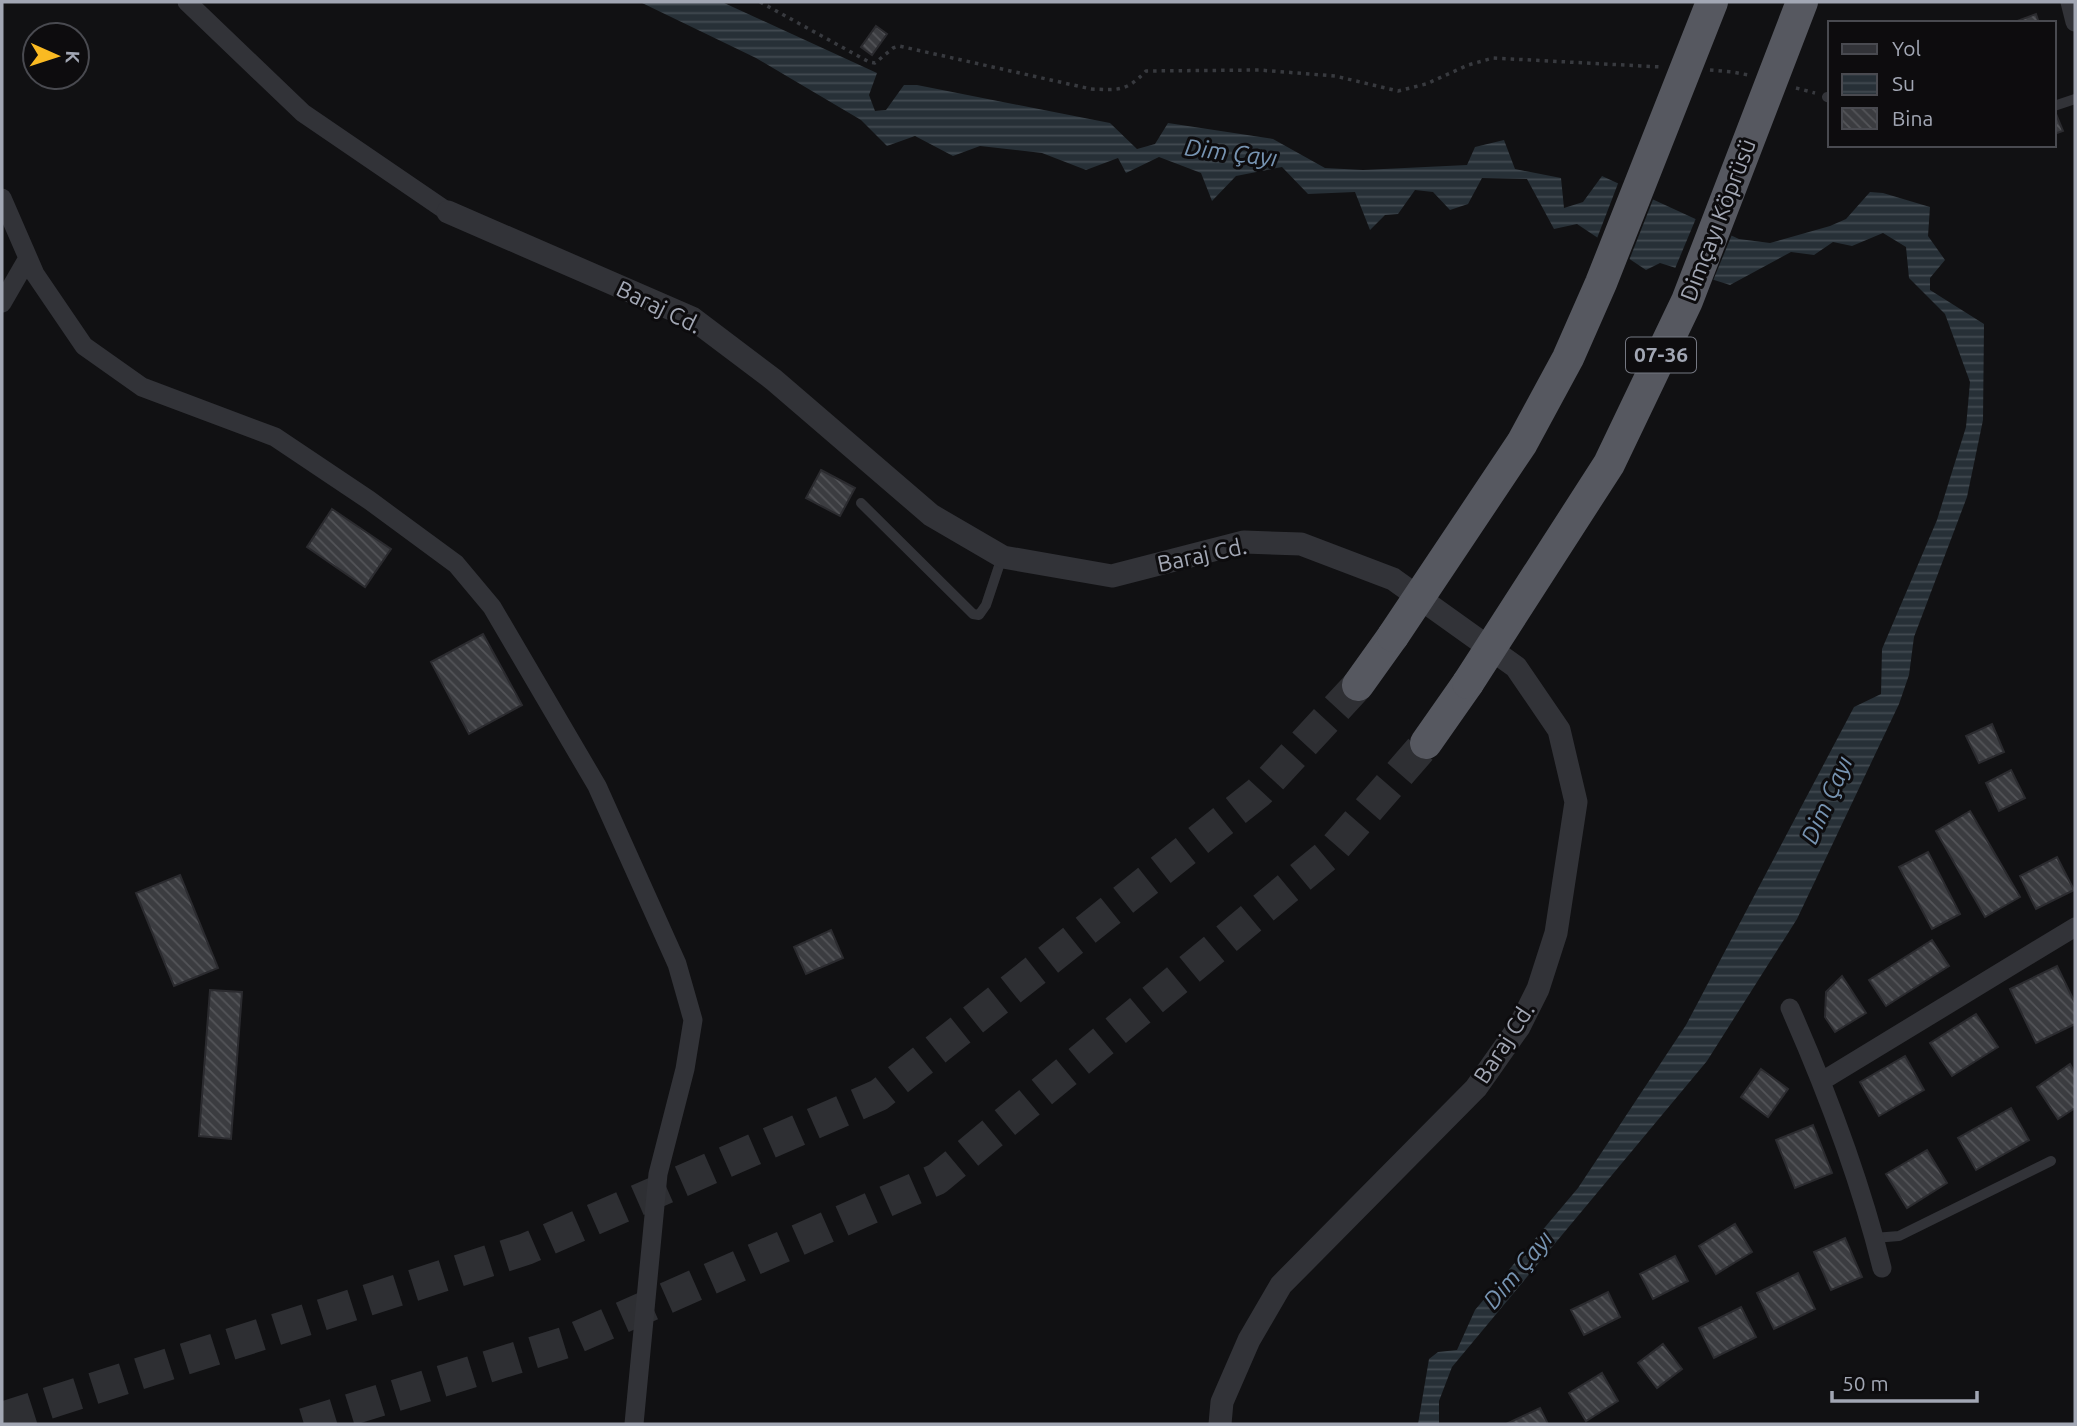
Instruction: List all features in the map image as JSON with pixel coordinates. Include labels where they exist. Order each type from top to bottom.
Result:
[{"type":"highway","points":[[1358,685],[1522,443],[1568,359],[1601,283],[1712,2]]},
{"type":"highway","name":"Dimçayı Köprüsü","points":[[1426,743],[1468,683],[1609,464],[1687,301],[1802,2]]},
{"type":"street","name":"Baraj Cd.","points":[[187,2],[303,113],[448,212],[692,318],[775,380],[931,515],[1003,557],[1112,576],[1244,542],[1301,544],[1393,579],[1516,667],[1559,730],[1576,802],[1556,933],[1538,989],[1519,1027],[1476,1088],[1280,1284],[1249,1340],[1222,1402],[1220,1424]]},
{"type":"street","points":[[2070,2],[2075,22]]},
{"type":"street","points":[[2,198],[35,274],[84,346],[142,387],[275,437],[369,500],[456,564],[492,607],[597,786],[677,964],[693,1020],[685,1069],[658,1174],[634,1424]]},
{"type":"street","points":[[2,303],[29,258]]},
{"type":"street","points":[[1822,1081],[2075,927]]},
{"type":"street","points":[[1790,1008],[1822,1081],[1882,1268]]},
{"type":"lane","points":[[2056,105],[2075,99]]},
{"type":"lane","points":[[860,503],[973,614],[979,615],[986,605],[1003,557]]},
{"type":"lane","points":[[1874,1238],[1899,1236],[2051,1161]]},
{"type":"path","points":[[760,2],[869,62],[875,63],[892,48],[899,46],[1091,89],[1123,90],[1146,71],[1259,70],[1335,76],[1398,91],[1426,84],[1468,65],[1493,58],[1665,67]]},
{"type":"path","points":[[1706,70],[1733,72],[1760,79]]},
{"type":"path","points":[[1787,86],[1828,97]]},
{"type":"water","name":"Dim Çayı","points":[[640,2],[722,2],[877,73],[869,95],[875,111],[886,110],[904,85],[917,85],[1110,123],[1137,149],[1155,144],[1168,123],[1273,139],[1325,168],[1363,170],[1467,165],[1475,147],[1504,140],[1515,169],[1561,178],[1564,208],[1583,202],[1602,176],[1739,239],[1770,243],[1846,219],[1870,192],[1883,193],[1930,207],[1928,236],[1945,260],[1930,278],[1930,290],[1984,324],[1983,420],[1967,497],[1914,637],[1909,675],[1899,704],[1797,919],[1707,1061],[1452,1367],[1439,1401],[1439,1424],[1418,1424],[1429,1359],[1438,1352],[1457,1350],[1475,1310],[1578,1188],[1686,1025],[1854,707],[1881,694],[1882,649],[1937,520],[1966,427],[1970,382],[1945,314],[1909,278],[1906,247],[1883,233],[1852,246],[1833,242],[1814,255],[1791,252],[1730,285],[1660,263],[1646,270],[1577,224],[1554,229],[1527,179],[1482,178],[1468,204],[1450,210],[1433,192],[1415,190],[1398,214],[1385,215],[1370,230],[1355,192],[1308,194],[1282,167],[1236,176],[1212,201],[1201,173],[1159,157],[1126,173],[1118,158],[1086,170],[1042,153],[980,146],[953,156],[915,136],[887,146],[861,120],[756,58]]},
{"type":"pier","points":[[1619,181],[1654,197],[1628,263],[1596,241]]},
{"type":"pier","points":[[1697,216],[1733,232],[1712,283],[1674,271]]},
{"type":"building","points":[[2036,14],[2038,21],[2017,21]]},
{"type":"building","points":[[876,26],[887,34],[872,55],[861,47]]},
{"type":"building","points":[[2056,114],[2063,131],[2056,133]]},
{"type":"building","points":[[821,470],[855,488],[840,516],[806,498]]},
{"type":"building","points":[[332,509],[391,549],[365,587],[307,547]]},
{"type":"building","points":[[483,634],[522,705],[469,734],[431,662]]},
{"type":"building","points":[[1992,724],[2004,752],[1979,763],[1966,736]]},
{"type":"building","points":[[2011,770],[2025,798],[1999,811],[1986,783]]},
{"type":"building","points":[[1970,811],[2020,897],[1985,917],[1936,831]]},
{"type":"building","points":[[1928,852],[1960,914],[1932,929],[1899,867]]},
{"type":"building","points":[[2057,857],[2074,890],[2036,909],[2020,876]]},
{"type":"building","points":[[180,875],[218,968],[174,986],[136,893]]},
{"type":"building","points":[[831,930],[843,958],[806,974],[794,947]]},
{"type":"building","points":[[1932,940],[1949,966],[1886,1006],[1869,980]]},
{"type":"building","points":[[2057,966],[2075,1003],[2075,1024],[2036,1043],[2010,989]]},
{"type":"building","points":[[1842,976],[1866,1013],[1835,1032],[1825,1017],[1826,992]]},
{"type":"building","points":[[210,990],[242,992],[231,1139],[199,1136]]},
{"type":"building","points":[[1976,1014],[1998,1047],[1952,1076],[1930,1043]]},
{"type":"building","points":[[1905,1056],[1924,1090],[1879,1116],[1860,1082]]},
{"type":"building","points":[[2070,1064],[2075,1073],[2075,1108],[2058,1119],[2037,1087]]},
{"type":"building","points":[[1761,1069],[1788,1089],[1768,1117],[1741,1097]]},
{"type":"building","points":[[2011,1108],[2029,1140],[1976,1170],[1958,1138]]},
{"type":"building","points":[[1813,1125],[1832,1173],[1795,1188],[1776,1140]]},
{"type":"building","points":[[1927,1150],[1947,1183],[1907,1208],[1886,1174]]},
{"type":"building","points":[[1735,1224],[1752,1252],[1716,1274],[1699,1246]]},
{"type":"building","points":[[1845,1238],[1862,1277],[1831,1290],[1814,1252]]},
{"type":"building","points":[[1675,1256],[1688,1281],[1653,1299],[1640,1274]]},
{"type":"building","points":[[1798,1273],[1815,1309],[1774,1329],[1757,1293]]},
{"type":"building","points":[[1608,1292],[1620,1317],[1584,1335],[1571,1310]]},
{"type":"building","points":[[1741,1307],[1756,1337],[1714,1358],[1699,1328]]},
{"type":"building","points":[[1663,1344],[1682,1369],[1657,1388],[1638,1363]]},
{"type":"building","points":[[1602,1373],[1618,1401],[1586,1421],[1569,1393]]},
{"type":"building","points":[[1540,1408],[1548,1424],[1508,1423]]},
{"type":"tunnel","points":[[2,1418],[526,1249],[879,1095],[1259,792],[1358,685]]},
{"type":"tunnel","points":[[304,1424],[564,1343],[937,1179],[1331,852],[1426,743]]}]
